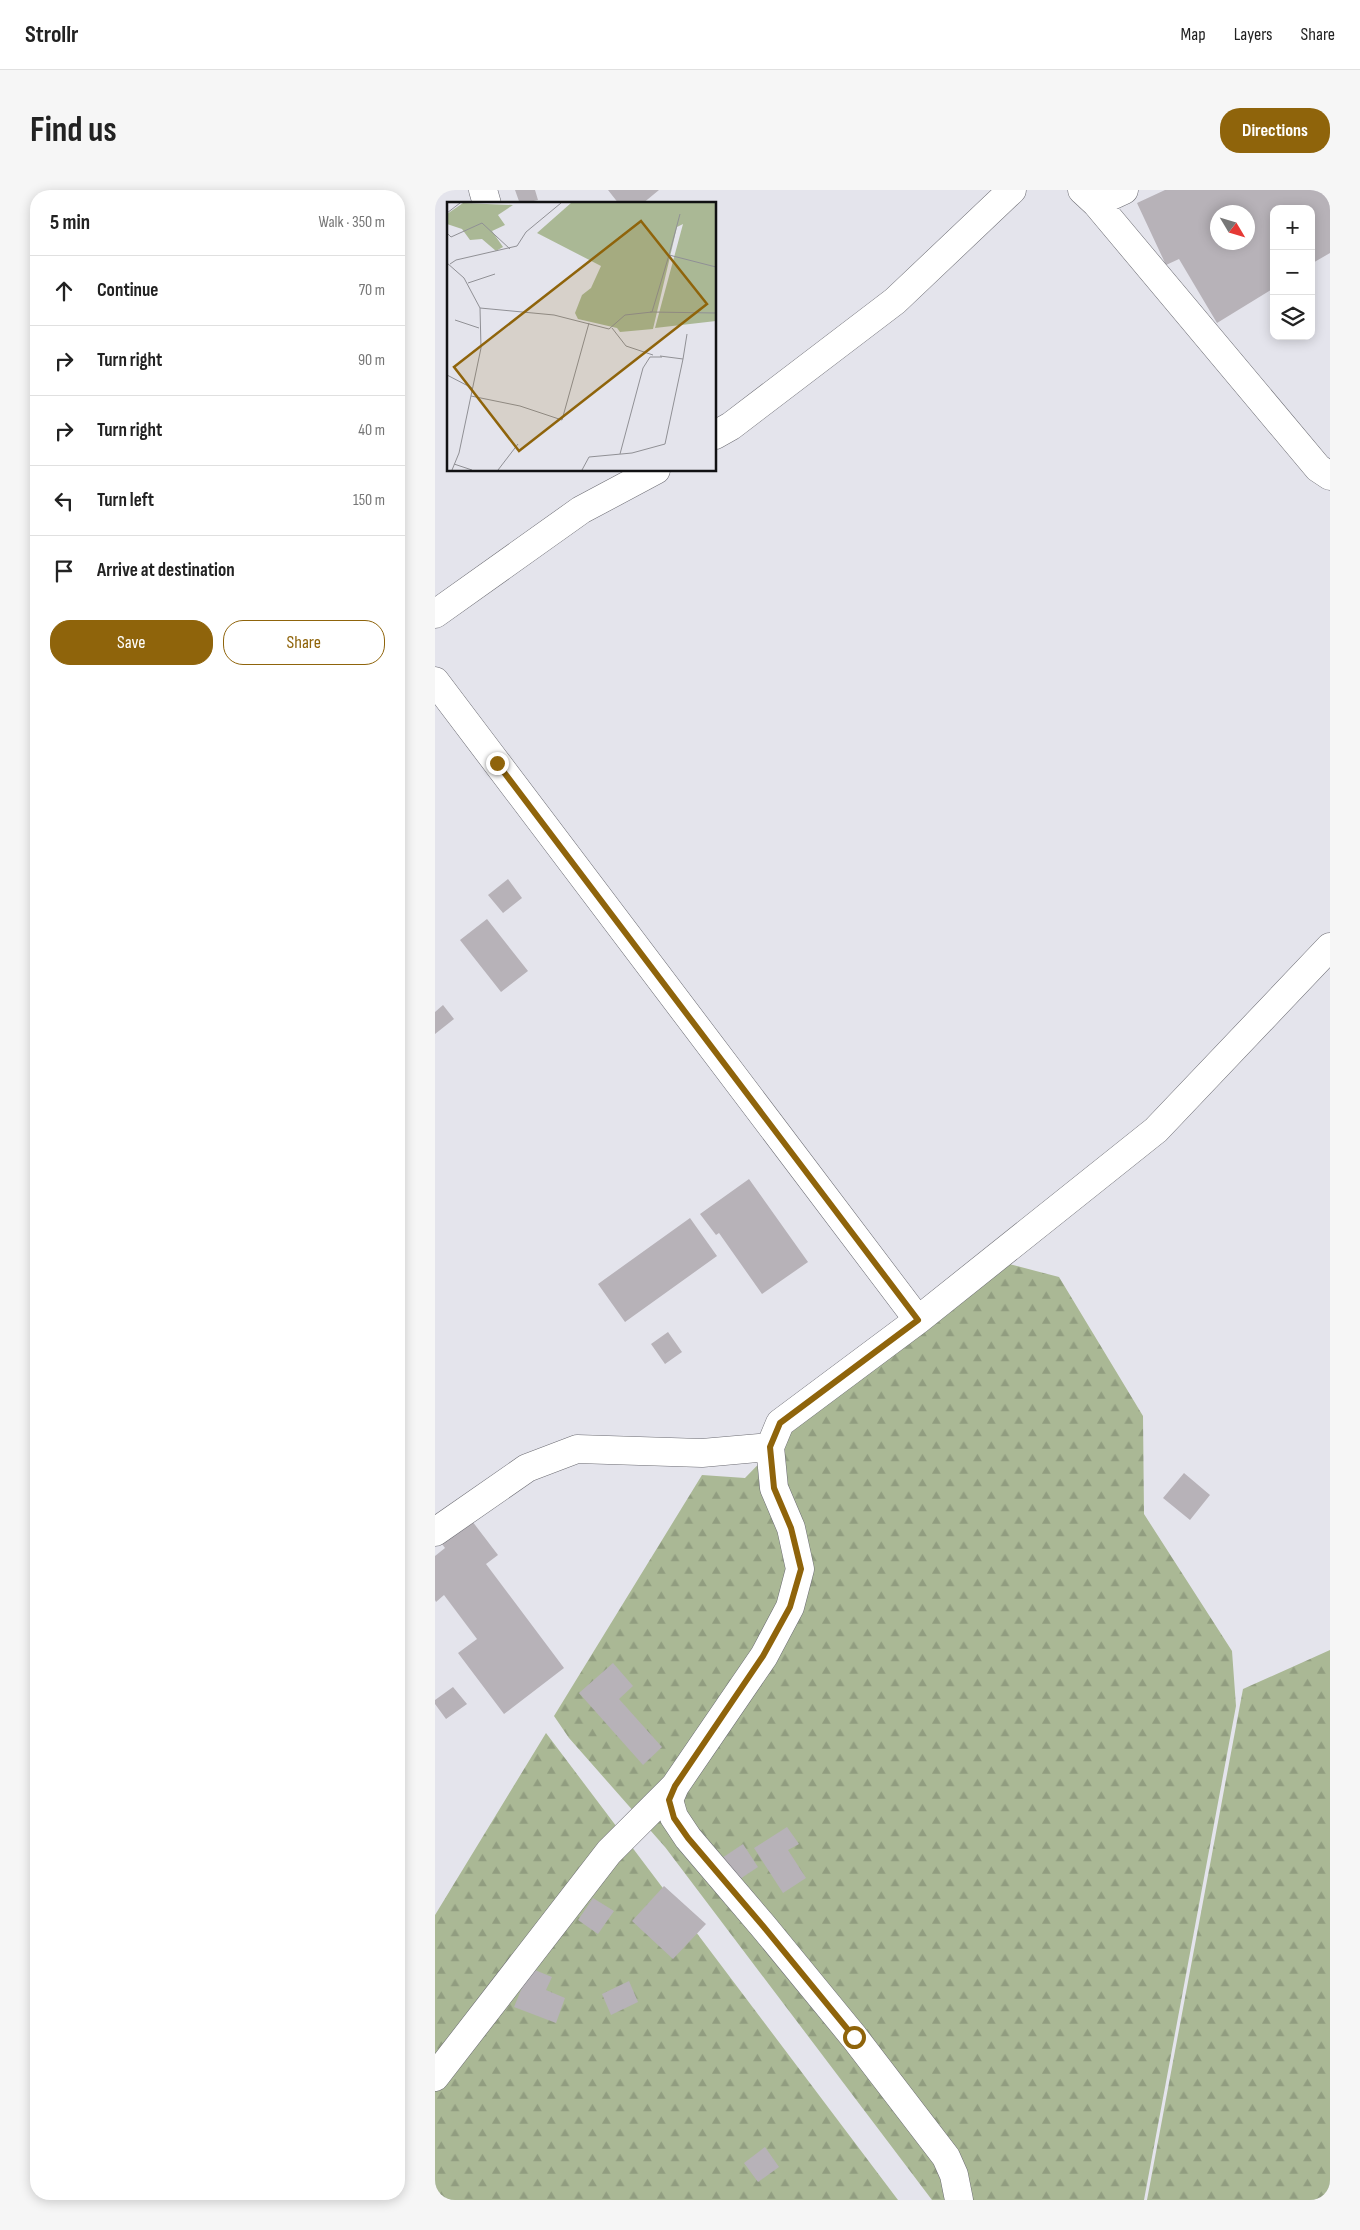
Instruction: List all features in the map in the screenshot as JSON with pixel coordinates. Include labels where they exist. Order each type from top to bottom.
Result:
[{"type":"street","points":[[716,434],[739,420],[895,301],[1012,190]]},
{"type":"street","points":[[1089,196],[1125,190]]},
{"type":"street","points":[[1089,196],[1318,468],[1330,476]]},
{"type":"street","points":[[435,614],[581,510],[654,471]]},
{"type":"street","points":[[435,680],[918,1320]]},
{"type":"street","points":[[959,2200],[954,2175],[947,2157],[854,2037],[688,1838],[674,1818],[669,1800],[675,1786],[763,1656],[790,1607],[801,1569],[791,1528],[774,1488],[770,1447],[780,1423],[918,1320],[1156,1130],[1330,947]]},
{"type":"street","points":[[435,1532],[527,1468],[577,1449],[702,1453],[770,1447]]},
{"type":"street","points":[[435,2077],[609,1852],[675,1786]]},
{"type":"green space","points":[[1009,1264],[1059,1277],[1143,1416],[1144,1514],[1232,1651],[1236,1706],[1144,2200],[932,2200],[665,1847],[569,1738],[554,1716],[702,1475],[745,1478],[792,1430]]},
{"type":"green space","points":[[1330,1650],[1330,2200],[1147,2200],[1243,1689]]},
{"type":"green space","points":[[546,1733],[898,2200],[435,2200],[435,1915]]},
{"type":"building","points":[[515,190],[535,190],[538,200],[519,202]]},
{"type":"building","points":[[608,190],[659,190],[644,202],[617,202]]},
{"type":"building","points":[[1165,190],[1330,190],[1330,253],[1315,262],[1315,205],[1270,205],[1270,290],[1217,323],[1179,259],[1166,265],[1137,203]]},
{"type":"building","points":[[508,879],[522,898],[503,913],[488,895]]},
{"type":"building","points":[[487,919],[528,971],[501,992],[460,940]]},
{"type":"building","points":[[443,1005],[454,1019],[435,1034],[435,1012]]},
{"type":"building","points":[[749,1179],[808,1262],[762,1294],[719,1233],[716,1235],[700,1214]]},
{"type":"building","points":[[690,1218],[717,1256],[625,1322],[598,1284]]},
{"type":"building","points":[[668,1332],[682,1352],[665,1364],[651,1344]]},
{"type":"building","points":[[1184,1473],[1210,1495],[1190,1520],[1163,1498]]},
{"type":"building","points":[[469,1517],[498,1555],[486,1564],[564,1668],[504,1714],[458,1653],[477,1639],[444,1595],[436,1602],[435,1600],[435,1556],[445,1548],[439,1540]]},
{"type":"building","points":[[613,1663],[633,1686],[619,1699],[662,1747],[643,1765],[579,1693]]},
{"type":"building","points":[[453,1687],[467,1704],[446,1719],[435,1704],[435,1700]]},
{"type":"building","points":[[787,1827],[799,1844],[788,1850],[806,1878],[783,1893],[754,1848]]},
{"type":"building","points":[[743,1844],[758,1867],[734,1883],[719,1860]]},
{"type":"building","points":[[664,1886],[706,1924],[673,1959],[632,1921]]},
{"type":"building","points":[[593,1898],[614,1911],[598,1934],[578,1920]]},
{"type":"building","points":[[530,1968],[552,1977],[546,1990],[565,1998],[556,2023],[514,2007]]},
{"type":"building","points":[[629,1981],[638,2002],[611,2015],[602,1994]]},
{"type":"building","points":[[765,2147],[779,2167],[758,2182],[744,2163]]},
{"type":"route","points":[[497,763],[918,1320],[780,1423],[770,1447],[774,1488],[791,1528],[801,1569],[790,1607],[763,1656],[675,1786],[669,1800],[674,1818],[688,1838],[854,2037]]}]
